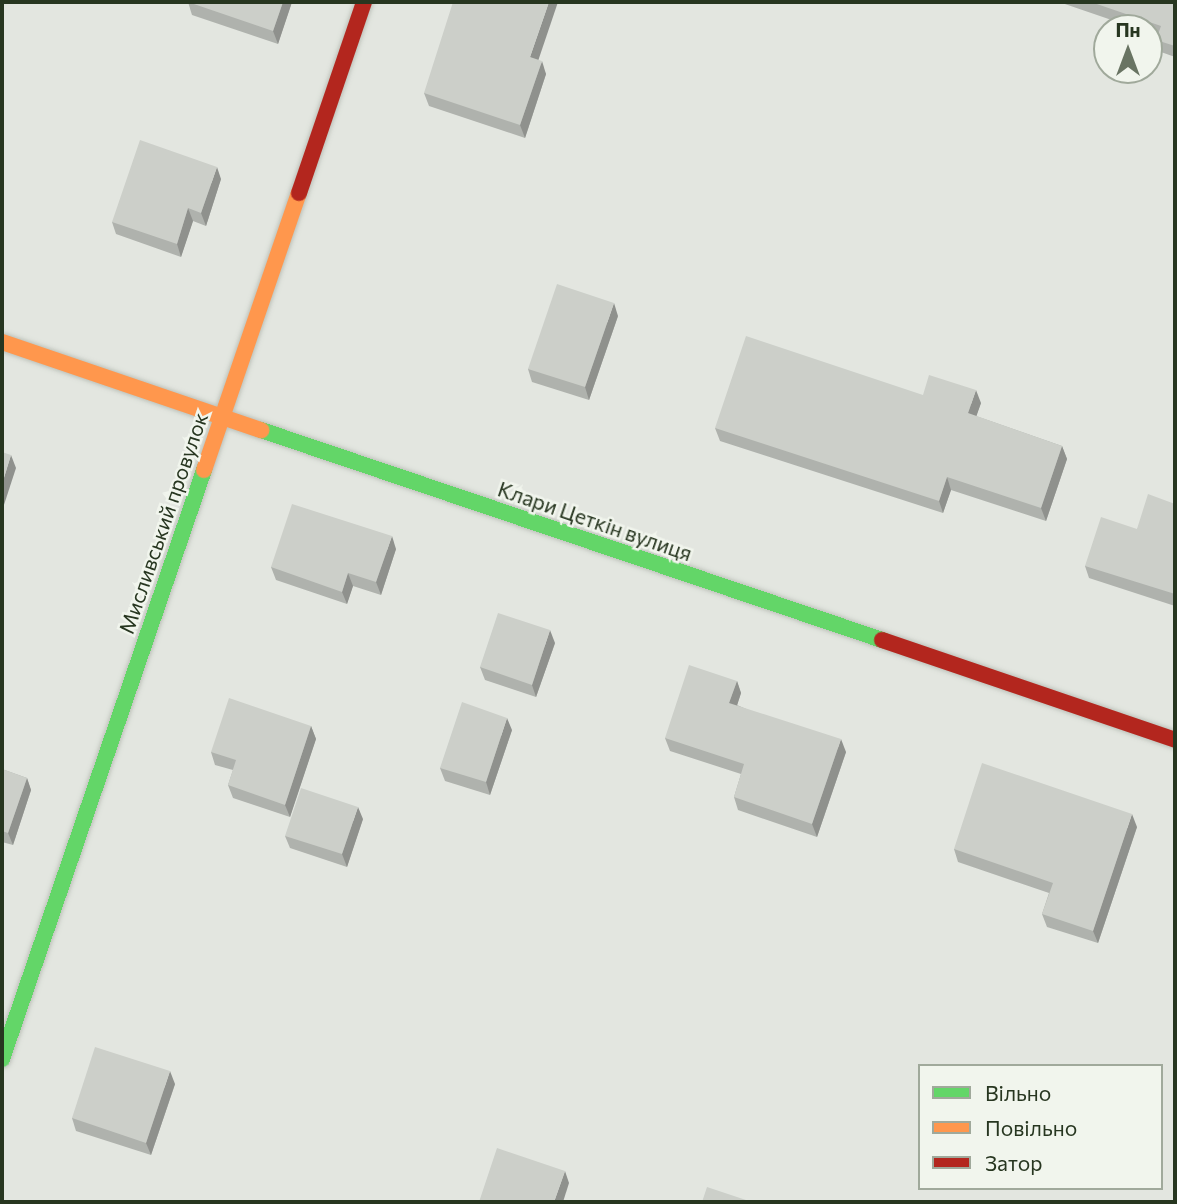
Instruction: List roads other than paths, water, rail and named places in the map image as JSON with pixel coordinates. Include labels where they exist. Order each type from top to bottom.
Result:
[{"type":"street","name":"Мисливський провулок","points":[[2,1059],[364,2]]},
{"type":"street","name":"Клари Цеткін вулиця","points":[[2,342],[1175,740]]}]
